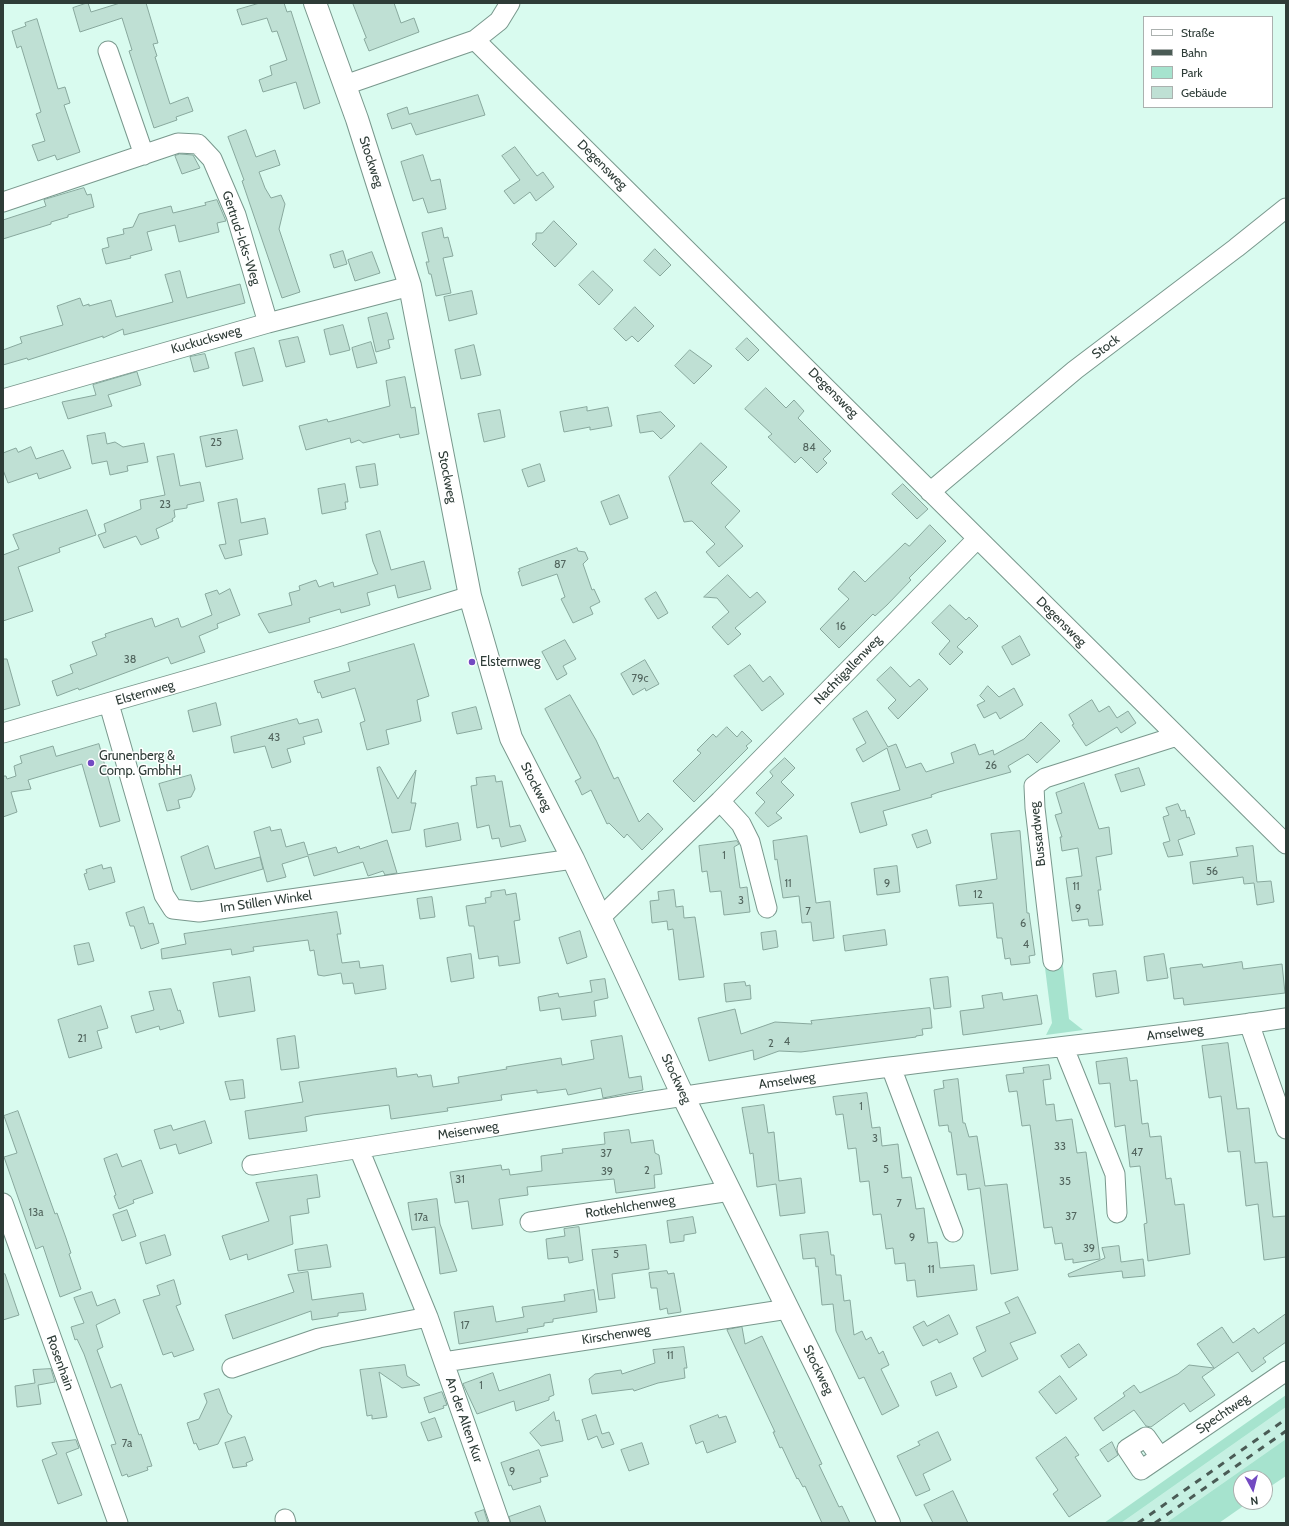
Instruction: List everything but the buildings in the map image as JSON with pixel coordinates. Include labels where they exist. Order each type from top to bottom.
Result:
[{"type":"street","name":"Stockweg","points":[[315,3],[345,85],[393,229],[410,286],[470,596],[511,738],[573,859],[683,1096],[788,1309],[890,1523]]},
{"type":"street","points":[[345,85],[476,40],[498,21],[510,3]]},
{"type":"street","name":"Degensweg","points":[[476,40],[821,381],[977,539],[1286,844]]},
{"type":"street","points":[[108,51],[144,155]]},
{"type":"street","name":"Gertrud-Icks-Weg","points":[[3,202],[178,143],[198,144],[212,159],[236,215],[268,323]]},
{"type":"street","name":"Stock","points":[[930,492],[1075,370],[1286,208]]},
{"type":"street","name":"Kuckucksweg","points":[[3,398],[268,323],[410,286]]},
{"type":"street","name":"Nachtigallenweg","points":[[600,918],[720,801],[977,539]]},
{"type":"street","name":"Elsternweg","points":[[3,733],[109,704],[470,596]]},
{"type":"street","name":"Im Stillen Winkel","points":[[109,704],[164,894],[173,909],[199,912],[573,859]]},
{"type":"street","name":"Bussardweg","points":[[1053,961],[1035,808],[1034,786],[1045,778],[1177,736]]},
{"type":"street","points":[[720,801],[741,824],[750,842],[767,908]]},
{"type":"street","name":"Amselweg","points":[[683,1096],[891,1067],[1064,1048],[1286,1018]]},
{"type":"street","points":[[1249,1024],[1286,1129]]},
{"type":"street","points":[[1064,1048],[1115,1174],[1117,1213]]},
{"type":"street","points":[[891,1067],[953,1232]]},
{"type":"street","name":"Meisenweg","points":[[252,1165],[683,1096]]},
{"type":"street","name":"An der Alten Kur","points":[[359,1149],[428,1317],[500,1523]]},
{"type":"street","name":"Rotkehlchenweg","points":[[530,1222],[730,1191]]},
{"type":"street","name":"Rosenhain","points":[[3,1203],[118,1523]]},
{"type":"street","name":"Kirschenweg","points":[[444,1362],[788,1309]]},
{"type":"street","points":[[232,1368],[319,1338],[428,1317]]},
{"type":"street","name":"Spechtweg","points":[[1160,1457],[1286,1371]]},
{"type":"shaded area","points":[[1286,1407],[1286,1439],[1242,1470],[1233,1470],[1233,1476],[1166,1523],[1121,1523]]},
{"type":"green space","points":[[1062,958],[1069,1019],[1083,1030],[1046,1035],[1052,1023],[1044,960]]},
{"type":"green space","points":[[1286,1395],[1286,1407],[1121,1523],[1104,1523]]},
{"type":"green space","points":[[1286,1439],[1286,1476],[1273,1485],[1273,1470],[1242,1470]]},
{"type":"green space","points":[[1233,1476],[1233,1510],[1238,1510],[1219,1523],[1166,1523]]},
{"type":"railway","points":[[1138,1523],[1286,1419]]},
{"type":"railway","points":[[1155,1523],[1286,1431]]},
{"type":"place","name":"Elsternweg","points":[[472,662]]},
{"type":"place","name":"Grunenberg & Comp. GmbhH","points":[[91,763]]}]
